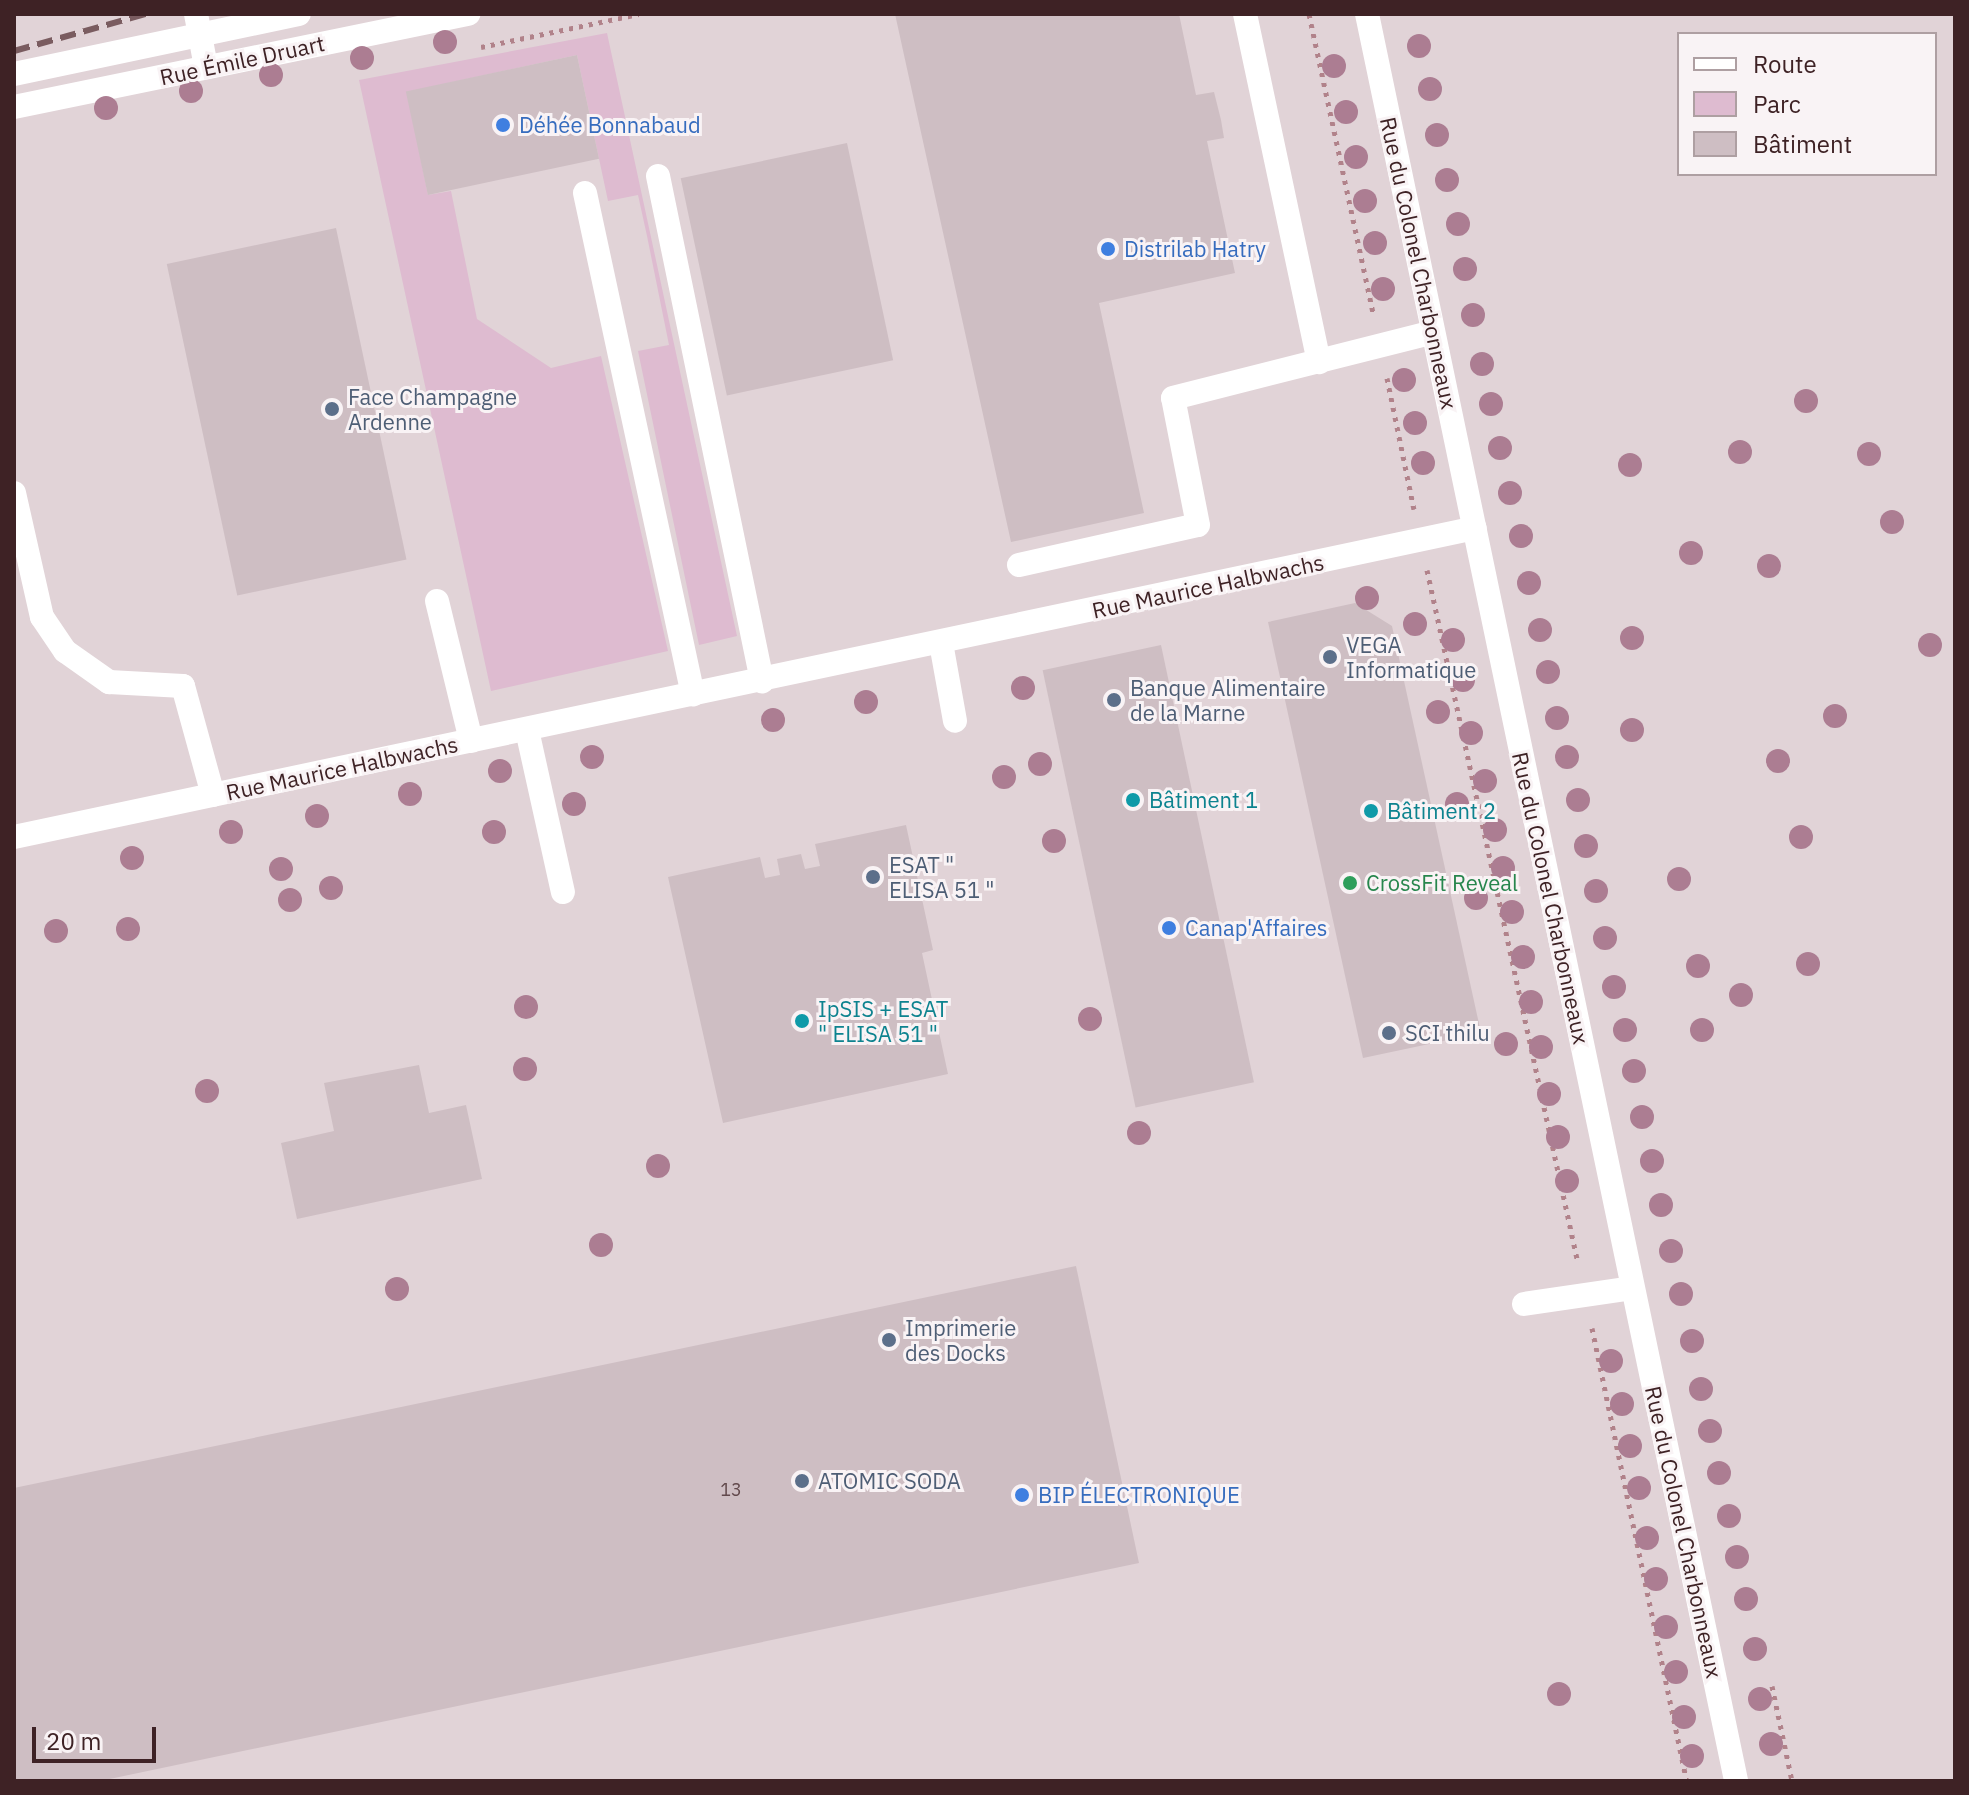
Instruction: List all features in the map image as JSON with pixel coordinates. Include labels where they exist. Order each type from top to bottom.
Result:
[{"type":"street","name":"Rue Émile Druart","points":[[14,74],[198,24],[299,14]]},
{"type":"street","name":"Rue Émile Druart","points":[[14,107],[469,14]]},
{"type":"street","points":[[1245,14],[1319,362]]},
{"type":"street","name":"Rue du Colonel Charbonneaux","points":[[1367,14],[1736,1781]]},
{"type":"street","points":[[198,24],[206,67]]},
{"type":"street","points":[[658,176],[762,681]]},
{"type":"street","points":[[585,193],[693,695]]},
{"type":"street","points":[[1019,565],[1198,525],[1173,398],[1433,332]]},
{"type":"street","name":"Rue Maurice Halbwachs","points":[[14,493],[42,617],[65,651],[109,682],[183,686],[213,795]]},
{"type":"street","name":"Rue Maurice Halbwachs","points":[[14,837],[1475,528]]},
{"type":"street","name":"Rue Maurice Halbwachs","points":[[437,601],[471,741]]},
{"type":"street","points":[[941,643],[955,721]]},
{"type":"street","points":[[527,730],[563,892]]},
{"type":"street","points":[[1524,1304],[1632,1288]]},
{"type":"path","points":[[1309,14],[1687,1781]]},
{"type":"path","points":[[1772,1686],[1792,1781]]},
{"type":"shaded area","points":[[14,14],[1955,14],[1955,1781],[14,1781]]},
{"type":"green space","points":[[607,33],[737,636],[699,645],[638,351],[669,345],[647,236],[638,195],[608,201],[577,55],[407,92],[428,195],[451,191],[477,319],[551,368],[601,356],[668,651],[491,691],[359,80]]},
{"type":"building","points":[[895,14],[1179,14],[1196,95],[1214,92],[1221,120],[1224,138],[1207,141],[1235,273],[1099,303],[1144,513],[1011,542]]},
{"type":"building","name":"Déhée Bonnabaud","points":[[577,55],[599,159],[428,195],[406,91]]},
{"type":"building","points":[[847,143],[893,360],[727,395],[681,178]]},
{"type":"building","points":[[336,228],[406,560],[237,596],[167,264]]},
{"type":"building","name":"Bâtiment 2","points":[[1355,603],[1392,626],[1481,1033],[1363,1058],[1268,622]]},
{"type":"building","name":"Bâtiment 1","points":[[1161,645],[1254,1082],[1136,1107],[1043,670]]},
{"type":"building","name":"IpSIS + ESAT \" ELISA 51 \"","points":[[906,825],[933,950],[922,953],[948,1074],[723,1123],[668,877],[760,857],[765,878],[780,875],[777,859],[801,854],[805,869],[820,866],[815,844]]},
{"type":"building","points":[[419,1065],[429,1113],[466,1105],[482,1179],[297,1219],[281,1143],[334,1131],[324,1083]]},
{"type":"building","points":[[1076,1266],[1139,1563],[100,1781],[14,1781],[14,1488]]},
{"type":"railway","points":[[14,51],[146,14]]},
{"type":"place","name":"Déhée Bonnabaud","points":[[503,125]]},
{"type":"place","name":"Distrilab Hatry","points":[[1108,249]]},
{"type":"place","name":"Face Champagne Ardenne","points":[[332,409]]},
{"type":"place","name":"VEGA Informatique","points":[[1330,657]]},
{"type":"place","name":"Banque Alimentaire de la Marne","points":[[1114,700]]},
{"type":"place","name":"Bâtiment 1","points":[[1133,800]]},
{"type":"place","name":"Bâtiment 2","points":[[1371,811]]},
{"type":"place","name":"ESAT \" ELISA 51 \"","points":[[873,877]]},
{"type":"place","name":"CrossFit Reveal","points":[[1350,883]]},
{"type":"place","name":"Canap'Affaires","points":[[1169,928]]},
{"type":"place","name":"IpSIS + ESAT \" ELISA 51 \"","points":[[802,1021]]},
{"type":"place","name":"SCI thilu","points":[[1389,1033]]},
{"type":"place","name":"Imprimerie des Docks","points":[[889,1340]]},
{"type":"place","name":"ATOMIC SODA","points":[[802,1481]]},
{"type":"place","name":"BIP ÉLECTRONIQUE","points":[[1022,1495]]}]
